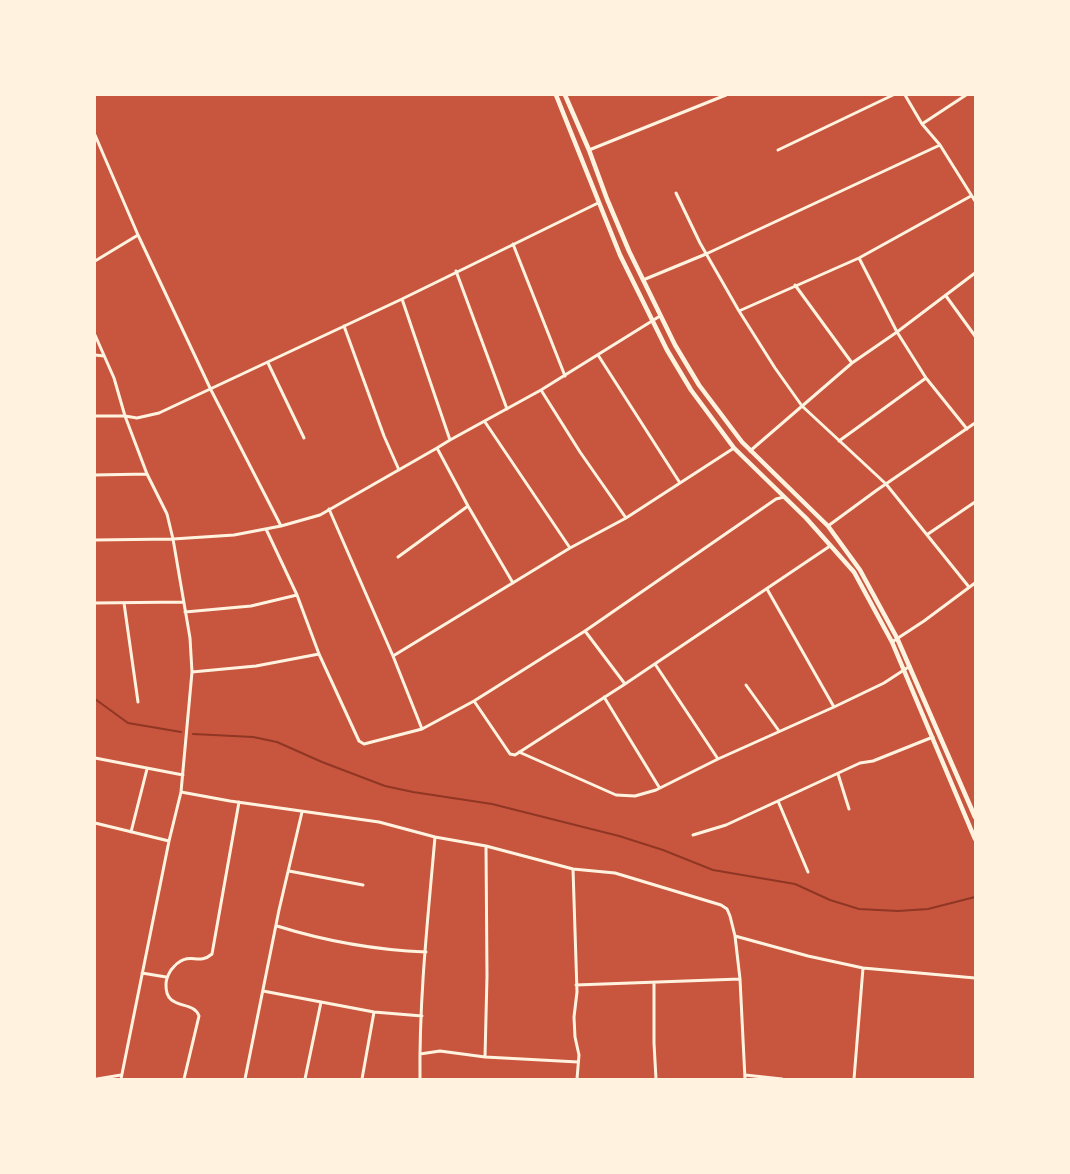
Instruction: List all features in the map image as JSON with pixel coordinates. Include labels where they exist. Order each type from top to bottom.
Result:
[{"type":"main road","points":[[556,95],[620,255],[652,320],[691,390],[734,448],[820,532],[854,572],[892,642],[975,839]]},
{"type":"main road","points":[[565,95],[589,150],[607,199],[643,280],[660,316],[699,385],[750,451],[828,526],[860,570],[898,638],[974,815]]},
{"type":"street","points":[[589,150],[726,95]]},
{"type":"street","points":[[778,150],[894,95]]},
{"type":"street","points":[[905,95],[922,124],[940,145],[975,201]]},
{"type":"street","points":[[922,124],[966,95]]},
{"type":"street","points":[[95,135],[96,143],[210,390],[281,526]]},
{"type":"street","points":[[643,280],[706,254],[940,145]]},
{"type":"street","points":[[676,194],[706,254],[739,311],[775,368],[802,406],[886,484],[969,587]]},
{"type":"street","points":[[739,311],[859,258],[971,196]]},
{"type":"street","points":[[95,416],[137,418],[158,413],[268,363],[598,203]]},
{"type":"street","points":[[95,261],[138,235]]},
{"type":"street","points":[[513,244],[564,376]]},
{"type":"street","points":[[859,258],[897,332],[926,378],[967,429]]},
{"type":"street","points":[[456,271],[507,409]]},
{"type":"street","points":[[750,451],[852,363],[897,332],[975,273]]},
{"type":"street","points":[[795,285],[852,363]]},
{"type":"street","points":[[946,296],[975,336]]},
{"type":"street","points":[[402,299],[450,440]]},
{"type":"street","points":[[95,540],[173,539],[234,535],[281,526],[320,515],[541,390],[660,316]]},
{"type":"street","points":[[344,326],[384,436],[399,470]]},
{"type":"street","points":[[95,335],[105,356],[147,474],[167,514],[190,638],[192,672],[181,792],[169,841],[121,1077],[97,1079]]},
{"type":"street","points":[[95,355],[105,356]]},
{"type":"street","points":[[598,355],[680,483]]},
{"type":"street","points":[[268,363],[304,438]]},
{"type":"street","points":[[839,441],[926,378]]},
{"type":"street","points":[[541,390],[580,452],[626,518]]},
{"type":"street","points":[[485,422],[570,548]]},
{"type":"street","points":[[828,526],[975,424]]},
{"type":"street","points":[[437,448],[513,583]]},
{"type":"street","points":[[393,656],[570,548],[626,518],[734,448]]},
{"type":"street","points":[[95,475],[147,474]]},
{"type":"street","points":[[266,528],[297,595],[319,654],[359,741],[364,744],[370,744],[422,729],[474,701],[585,631],[776,499],[784,497]]},
{"type":"street","points":[[928,534],[975,502]]},
{"type":"street","points":[[398,557],[468,506]]},
{"type":"street","points":[[329,509],[393,656],[422,729]]},
{"type":"street","points":[[474,701],[510,754],[515,755],[625,684],[830,546]]},
{"type":"street","points":[[892,642],[975,583]]},
{"type":"street","points":[[767,589],[834,707]]},
{"type":"street","points":[[185,612],[251,606],[297,595]]},
{"type":"street","points":[[124,602],[138,702]]},
{"type":"street","points":[[95,603],[183,602]]},
{"type":"street","points":[[585,631],[625,684]]},
{"type":"street","points":[[192,672],[256,666],[319,654]]},
{"type":"street","points":[[655,664],[718,759]]},
{"type":"street","points":[[518,752],[622,797],[635,796],[659,788],[718,759],[834,707],[884,683],[910,666]]},
{"type":"street","points":[[746,685],[779,731]]},
{"type":"street","points":[[604,697],[659,788]]},
{"type":"street","points":[[693,835],[726,825],[860,763],[873,761],[933,737]]},
{"type":"street","points":[[95,758],[183,775]]},
{"type":"street","points":[[131,832],[147,769]]},
{"type":"street","points":[[838,774],[849,809]]},
{"type":"street","points":[[181,792],[302,812],[379,822],[435,837],[486,846],[573,870],[615,873],[722,905],[727,909],[730,916],[735,936],[740,979],[745,1077],[782,1079]]},
{"type":"street","points":[[778,801],[808,872]]},
{"type":"street","points":[[184,1079],[199,1016],[194,1008],[173,1003],[167,994],[165,986],[166,977],[180,960],[186,958],[208,958],[212,954],[239,802]]},
{"type":"street","points":[[245,1079],[276,926],[302,812]]},
{"type":"street","points":[[95,823],[169,841]]},
{"type":"street","points":[[420,1079],[422,1016],[435,837]]},
{"type":"street","points":[[485,1058],[487,976],[486,846]]},
{"type":"street","points":[[573,870],[576,985],[574,1017],[579,1062],[577,1079]]},
{"type":"street","points":[[289,871],[363,885]]},
{"type":"street","points":[[276,926],[308,936],[348,944],[426,952]]},
{"type":"street","points":[[735,936],[808,956],[863,968],[975,978]]},
{"type":"street","points":[[854,1079],[863,968]]},
{"type":"street","points":[[142,973],[166,977]]},
{"type":"street","points":[[576,985],[740,979]]},
{"type":"street","points":[[654,983],[656,1079]]},
{"type":"street","points":[[263,991],[374,1012],[422,1016]]},
{"type":"street","points":[[305,1079],[320,1002]]},
{"type":"street","points":[[362,1079],[374,1012]]},
{"type":"street","points":[[420,1054],[446,1052],[485,1058],[579,1062]]},
{"type":"waterway","points":[[95,699],[128,723],[181,732]]},
{"type":"waterway","points":[[193,734],[253,737],[277,742],[322,762],[385,786],[492,804],[619,836],[663,850],[713,870],[795,884],[830,900],[859,909],[898,911],[928,909],[975,897]]}]
